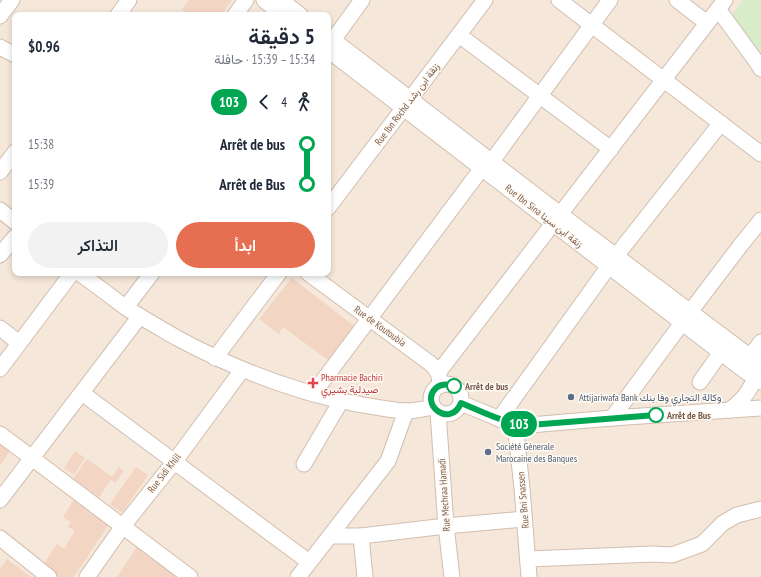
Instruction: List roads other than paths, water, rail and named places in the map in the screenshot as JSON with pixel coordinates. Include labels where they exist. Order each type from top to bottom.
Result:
[{"type":"street","points":[[0,16],[12,0]]},
{"type":"street","points":[[120,12],[129,0]]},
{"type":"street","points":[[237,12],[246,0]]},
{"type":"street","points":[[264,0],[279,12]]},
{"type":"street","points":[[280,0],[296,12]]},
{"type":"street","points":[[331,41],[362,0]]},
{"type":"street","name":"Rue Ibn Rochd زنقة ابن رشد","points":[[331,204],[485,0]]},
{"type":"street","points":[[559,0],[761,154]]},
{"type":"street","points":[[313,394],[369,318],[540,96],[610,0]]},
{"type":"street","points":[[677,0],[707,22]]},
{"type":"street","points":[[439,379],[445,384],[458,389],[460,393],[461,403],[456,411],[452,413],[442,414],[432,403],[432,395],[439,379],[557,218],[722,4],[761,69]]},
{"type":"street","points":[[459,35],[611,149]]},
{"type":"street","name":"Rue Ibn Sina زنقة ابن سينا","points":[[331,43],[407,104],[754,370]]},
{"type":"street","points":[[0,47],[12,53]]},
{"type":"street","points":[[499,419],[612,261],[721,123]]},
{"type":"street","points":[[0,172],[12,156]]},
{"type":"street","points":[[0,210],[12,220]]},
{"type":"street","points":[[612,418],[686,317],[761,220]]},
{"type":"street","points":[[0,255],[12,241]]},
{"type":"street","points":[[0,369],[70,276]]},
{"type":"street","points":[[83,276],[126,307],[177,338],[215,358],[289,388],[341,401],[384,408],[406,411],[436,409]]},
{"type":"street","points":[[126,307],[150,276]]},
{"type":"street","points":[[215,358],[277,276]]},
{"type":"street","name":"Rue de Koutoubia","points":[[312,276],[431,364],[439,379]]},
{"type":"street","points":[[0,500],[140,316]]},
{"type":"street","name":"Rue Ibn Sina زنقة ابن سينا","points":[[686,317],[721,352],[754,370]]},
{"type":"street","points":[[0,328],[19,343]]},
{"type":"street","points":[[730,410],[744,398],[750,389],[761,342]]},
{"type":"street","points":[[700,382],[721,352]]},
{"type":"street","name":"Rue Sidi Khlil","points":[[87,577],[123,526],[175,461],[242,370]]},
{"type":"street","points":[[82,392],[310,562]]},
{"type":"street","points":[[304,464],[341,401]]},
{"type":"street","points":[[461,403],[499,419],[515,424],[530,425],[761,408]]},
{"type":"street","name":"Rue Mechraa Hamadi","points":[[436,409],[452,577]]},
{"type":"street","points":[[298,577],[388,461],[406,411]]},
{"type":"street","name":"Rue Bni Snassen","points":[[515,424],[529,577]]},
{"type":"street","points":[[0,434],[190,577]]},
{"type":"street","points":[[528,559],[653,554],[672,555],[702,544],[723,523],[737,515],[761,509]]},
{"type":"street","points":[[330,536],[361,536],[524,519]]},
{"type":"street","points":[[361,536],[366,577]]},
{"type":"street","points":[[0,538],[49,577]]},
{"type":"place","name":"Pharmacie Bachiri صيدلية بشيري","points":[[313,383]]},
{"type":"place","name":"Arrêt de bus","points":[[454,386]]},
{"type":"place","name":"Attijariwafa Bank وكالة التجاري وفا بنك","points":[[571,397]]},
{"type":"place","name":"Arrêt de Bus","points":[[656,415]]},
{"type":"place","name":"Société Génerale Marocaine des Banques","points":[[488,452]]}]
